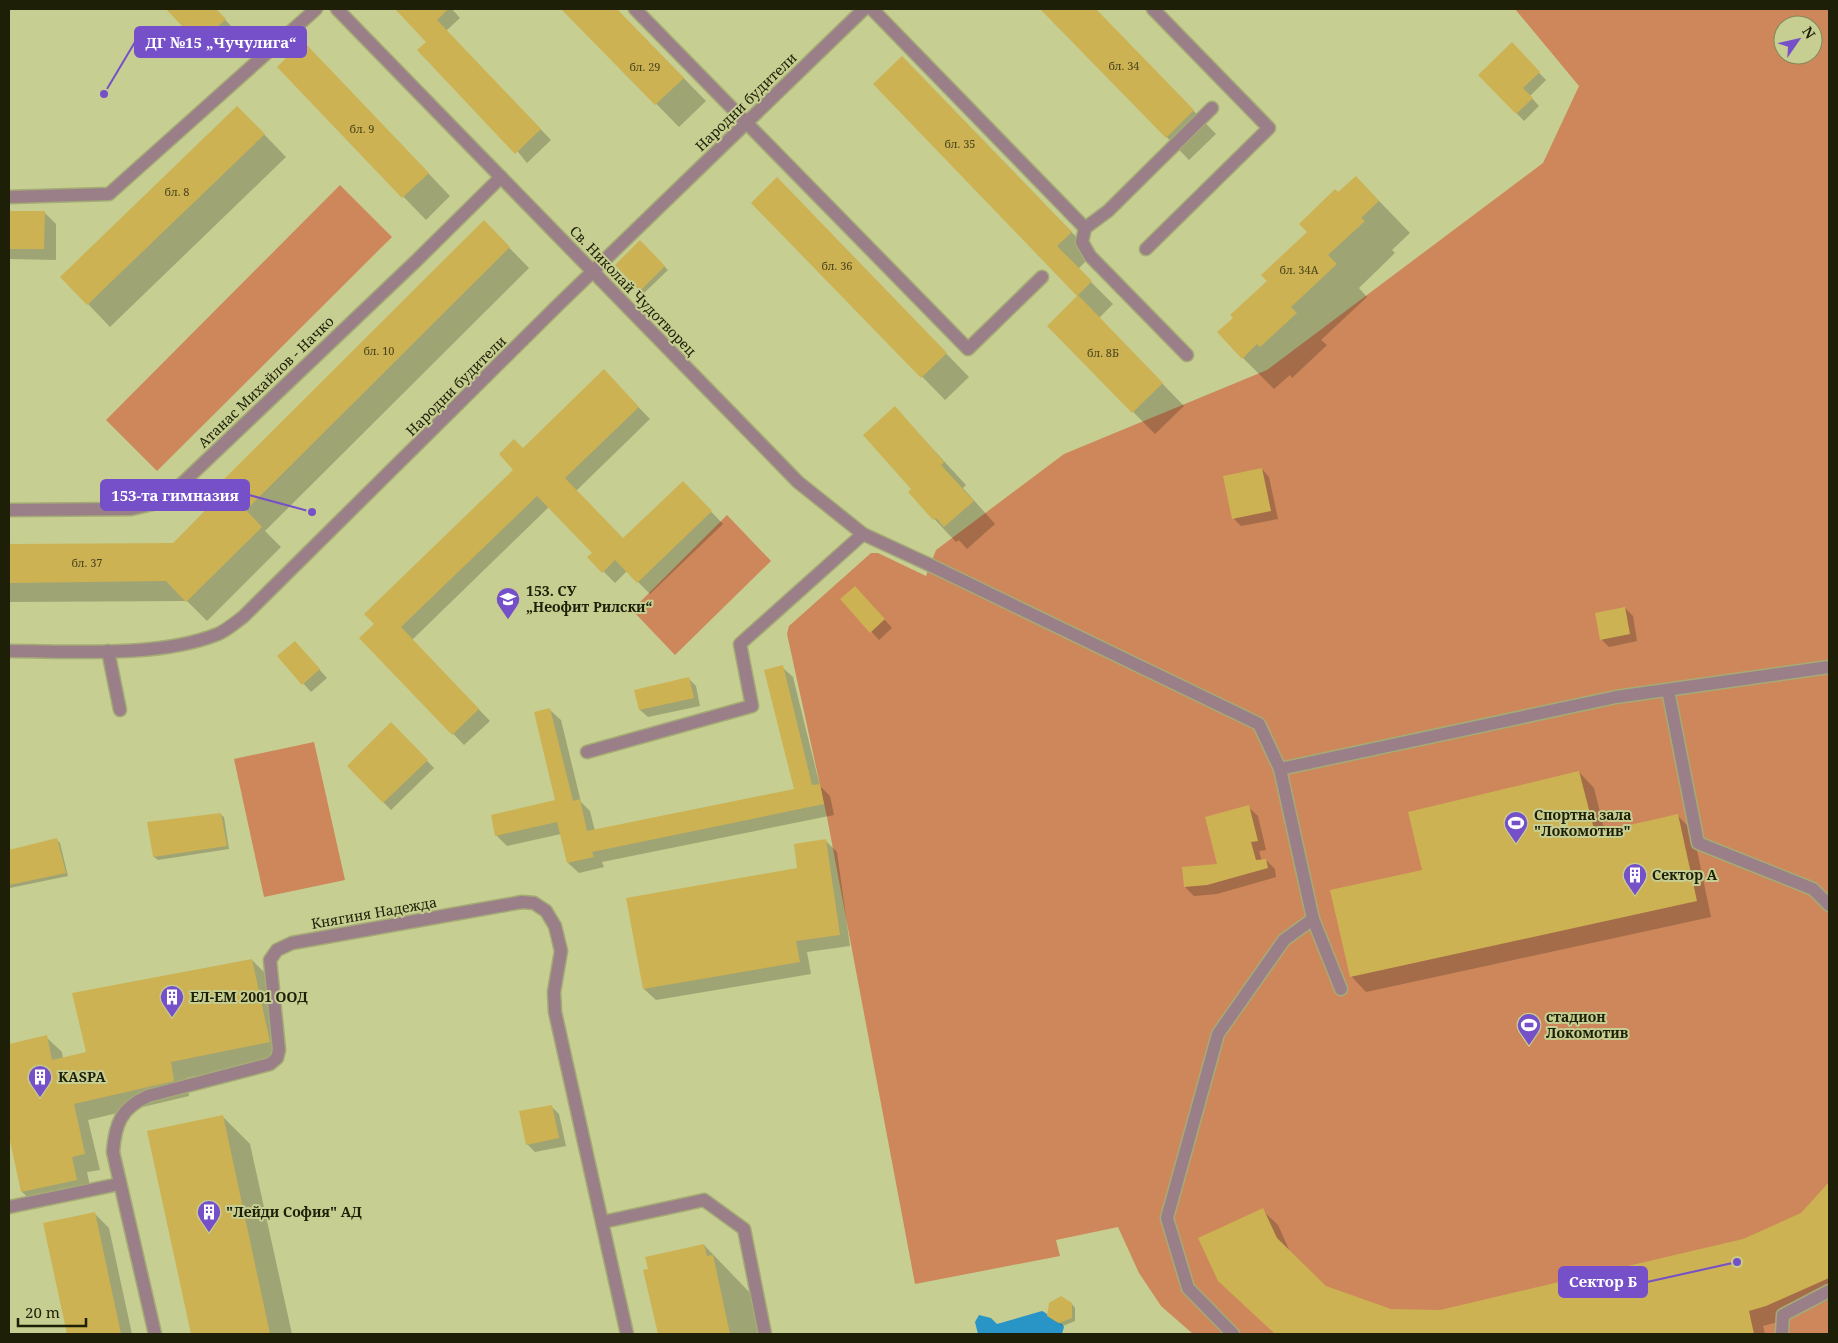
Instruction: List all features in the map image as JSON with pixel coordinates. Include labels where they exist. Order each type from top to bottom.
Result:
[{"type":"street","points":[[9,197],[109,194],[316,9]]},
{"type":"street","name":"Св. Николай Чудотворец","points":[[337,9],[798,482],[863,534],[1259,724],[1280,769],[1313,919],[1341,989]]},
{"type":"street","points":[[635,9],[968,349],[1042,277]]},
{"type":"street","name":"Народни будители","points":[[9,651],[108,651],[188,643],[219,633],[243,617],[593,271],[864,9]]},
{"type":"street","points":[[872,9],[1085,228]]},
{"type":"street","points":[[1146,249],[1269,128],[1153,9]]},
{"type":"street","points":[[1187,356],[1090,256],[1082,242],[1085,228],[1108,211],[1212,108]]},
{"type":"street","name":"Атанас Михайлов - Начко","points":[[9,510],[131,509],[153,504],[171,494],[416,261],[501,177]]},
{"type":"street","points":[[587,752],[752,706],[740,644],[863,534]]},
{"type":"street","points":[[108,651],[120,710]]},
{"type":"street","points":[[1280,769],[1616,697],[1829,667]]},
{"type":"street","points":[[1668,690],[1698,843],[1813,889],[1829,905]]},
{"type":"street","name":"Княгиня Надежда","points":[[155,1334],[112,1152],[114,1133],[122,1116],[133,1103],[148,1096],[270,1064],[277,1058],[280,1050],[270,960],[277,950],[292,943],[522,902],[534,904],[546,911],[554,926],[559,942],[561,951],[554,992],[555,1012],[627,1334]]},
{"type":"street","points":[[1233,1334],[1188,1288],[1167,1218],[1218,1034],[1284,940],[1313,919]]},
{"type":"street","points":[[9,1207],[120,1184]]},
{"type":"street","points":[[603,1222],[704,1200],[744,1229],[765,1334]]},
{"type":"street","points":[[1782,1334],[1783,1315],[1829,1291]]},
{"type":"shaded area","points":[[1515,9],[1829,9],[1829,1334],[1193,1334],[1161,1306],[1139,1273],[1118,1227],[1056,1240],[1060,1256],[915,1284],[827,817],[787,634],[789,626],[871,553],[878,553],[926,576],[936,550],[1064,454],[1267,370],[1543,163],[1579,86]]},
{"type":"shaded area","points":[[340,185],[392,237],[157,471],[106,420]]},
{"type":"shaded area","points":[[727,515],[771,561],[675,655],[632,610]]},
{"type":"shaded area","points":[[314,742],[345,880],[264,897],[234,759]]},
{"type":"water","points":[[1042,1311],[1062,1324],[1064,1327],[1062,1334],[978,1334],[975,1322],[979,1315],[991,1318],[997,1324]]},
{"type":"building","points":[[166,9],[216,9],[226,19],[199,44]]},
{"type":"building","points":[[395,9],[448,9],[437,20],[541,129],[515,154],[417,50],[426,42]]},
{"type":"building","points":[[561,9],[617,9],[684,78],[655,105]]},
{"type":"building","points":[[1040,9],[1096,9],[1194,110],[1166,138]]},
{"type":"building","points":[[303,41],[429,173],[402,198],[277,67]]},
{"type":"building","points":[[1512,42],[1540,72],[1523,88],[1533,98],[1516,114],[1478,75]]},
{"type":"building","points":[[902,56],[1072,232],[1057,246],[1092,281],[1078,295],[1163,383],[1132,413],[1047,326],[1077,296],[873,84]]},
{"type":"building","points":[[237,106],[265,134],[87,305],[60,277]]},
{"type":"building","points":[[1356,176],[1379,201],[1361,218],[1365,221],[1328,255],[1337,264],[1291,307],[1297,313],[1260,347],[1257,344],[1242,359],[1217,332],[1233,318],[1230,315],[1267,281],[1261,275],[1307,232],[1299,224],[1335,189],[1338,192]]},
{"type":"building","points":[[777,177],[947,353],[921,378],[751,203]]},
{"type":"building","points":[[9,211],[45,211],[44,249],[9,249]]},
{"type":"building","points":[[484,220],[510,247],[246,510],[262,527],[186,602],[166,581],[9,583],[9,544],[173,543],[226,490],[219,484]]},
{"type":"building","points":[[640,240],[665,266],[640,291],[615,265]]},
{"type":"building","points":[[604,369],[639,407],[565,478],[623,538],[683,481],[712,511],[637,583],[615,560],[602,573],[587,557],[592,553],[537,496],[401,627],[479,709],[452,735],[359,638],[374,624],[364,614],[513,470],[499,454],[514,439],[523,448]]},
{"type":"building","points":[[895,406],[944,462],[941,465],[974,501],[944,527],[936,518],[933,520],[908,492],[911,489],[863,435]]},
{"type":"building","points":[[1262,468],[1271,511],[1232,519],[1223,476]]},
{"type":"building","points":[[855,586],[885,619],[870,633],[840,599]]},
{"type":"building","points":[[1625,607],[1630,634],[1600,640],[1595,613]]},
{"type":"building","points":[[295,641],[320,669],[302,685],[277,656]]},
{"type":"building","points":[[783,665],[812,785],[820,784],[824,804],[592,852],[594,857],[567,863],[557,822],[495,836],[491,815],[555,800],[534,712],[550,708],[573,801],[580,799],[587,831],[794,789],[764,670]]},
{"type":"building","points":[[689,677],[694,698],[639,710],[634,690]]},
{"type":"building","points":[[391,722],[428,760],[383,803],[347,766]]},
{"type":"building","points":[[1579,771],[1595,833],[1678,814],[1697,901],[1350,977],[1330,890],[1422,870],[1408,812]]},
{"type":"building","points":[[1249,805],[1258,841],[1251,842],[1256,860],[1266,859],[1268,868],[1207,885],[1184,887],[1182,867],[1217,864],[1205,817]]},
{"type":"building","points":[[221,813],[227,846],[153,857],[147,822]]},
{"type":"building","points":[[57,838],[66,873],[9,885],[9,850]]},
{"type":"building","points":[[826,839],[840,935],[796,941],[800,962],[643,989],[626,898],[797,868],[794,844]]},
{"type":"building","name":"ЕЛ-ЕМ 2001 ООД","points":[[252,959],[270,1042],[171,1062],[174,1081],[74,1104],[85,1154],[72,1157],[77,1180],[21,1192],[9,1136],[9,1044],[47,1035],[52,1060],[86,1052],[72,993]]},
{"type":"building","points":[[552,1105],[559,1138],[526,1145],[519,1111]]},
{"type":"building","name":"\"Лейди София\" АД","points":[[223,1115],[270,1334],[191,1334],[147,1131]]},
{"type":"building","points":[[1829,1182],[1829,1278],[1766,1306],[1749,1311],[1754,1334],[1275,1334],[1218,1281],[1198,1238],[1263,1208],[1277,1238],[1326,1286],[1391,1309],[1440,1310],[1743,1239],[1801,1213]]},
{"type":"building","points":[[95,1212],[121,1334],[67,1334],[43,1223]]},
{"type":"building","points":[[704,1244],[707,1256],[713,1255],[730,1334],[658,1334],[643,1270],[648,1269],[645,1257]]},
{"type":"building","points":[[1061,1296],[1072,1303],[1072,1318],[1059,1323],[1047,1316],[1049,1303]]},
{"type":"place","name":"ДГ №15 „Чучулига“","points":[[104,94]]},
{"type":"place","name":"153-та гимназия","points":[[312,512]]},
{"type":"place","name":"153. СУ „Неофит Рилски“","points":[[508,620]]},
{"type":"place","name":"Спортна зала \"Локомотив\"","points":[[1516,844]]},
{"type":"place","name":"Сектор А","points":[[1635,896]]},
{"type":"place","name":"ЕЛ-ЕМ 2001 ООД","points":[[172,1018]]},
{"type":"place","name":"стадион Локомотив","points":[[1529,1046]]},
{"type":"place","name":"KASPA","points":[[40,1098]]},
{"type":"place","name":"\"Лейди София\" АД","points":[[209,1233]]},
{"type":"place","name":"Сектор Б","points":[[1737,1262]]}]
